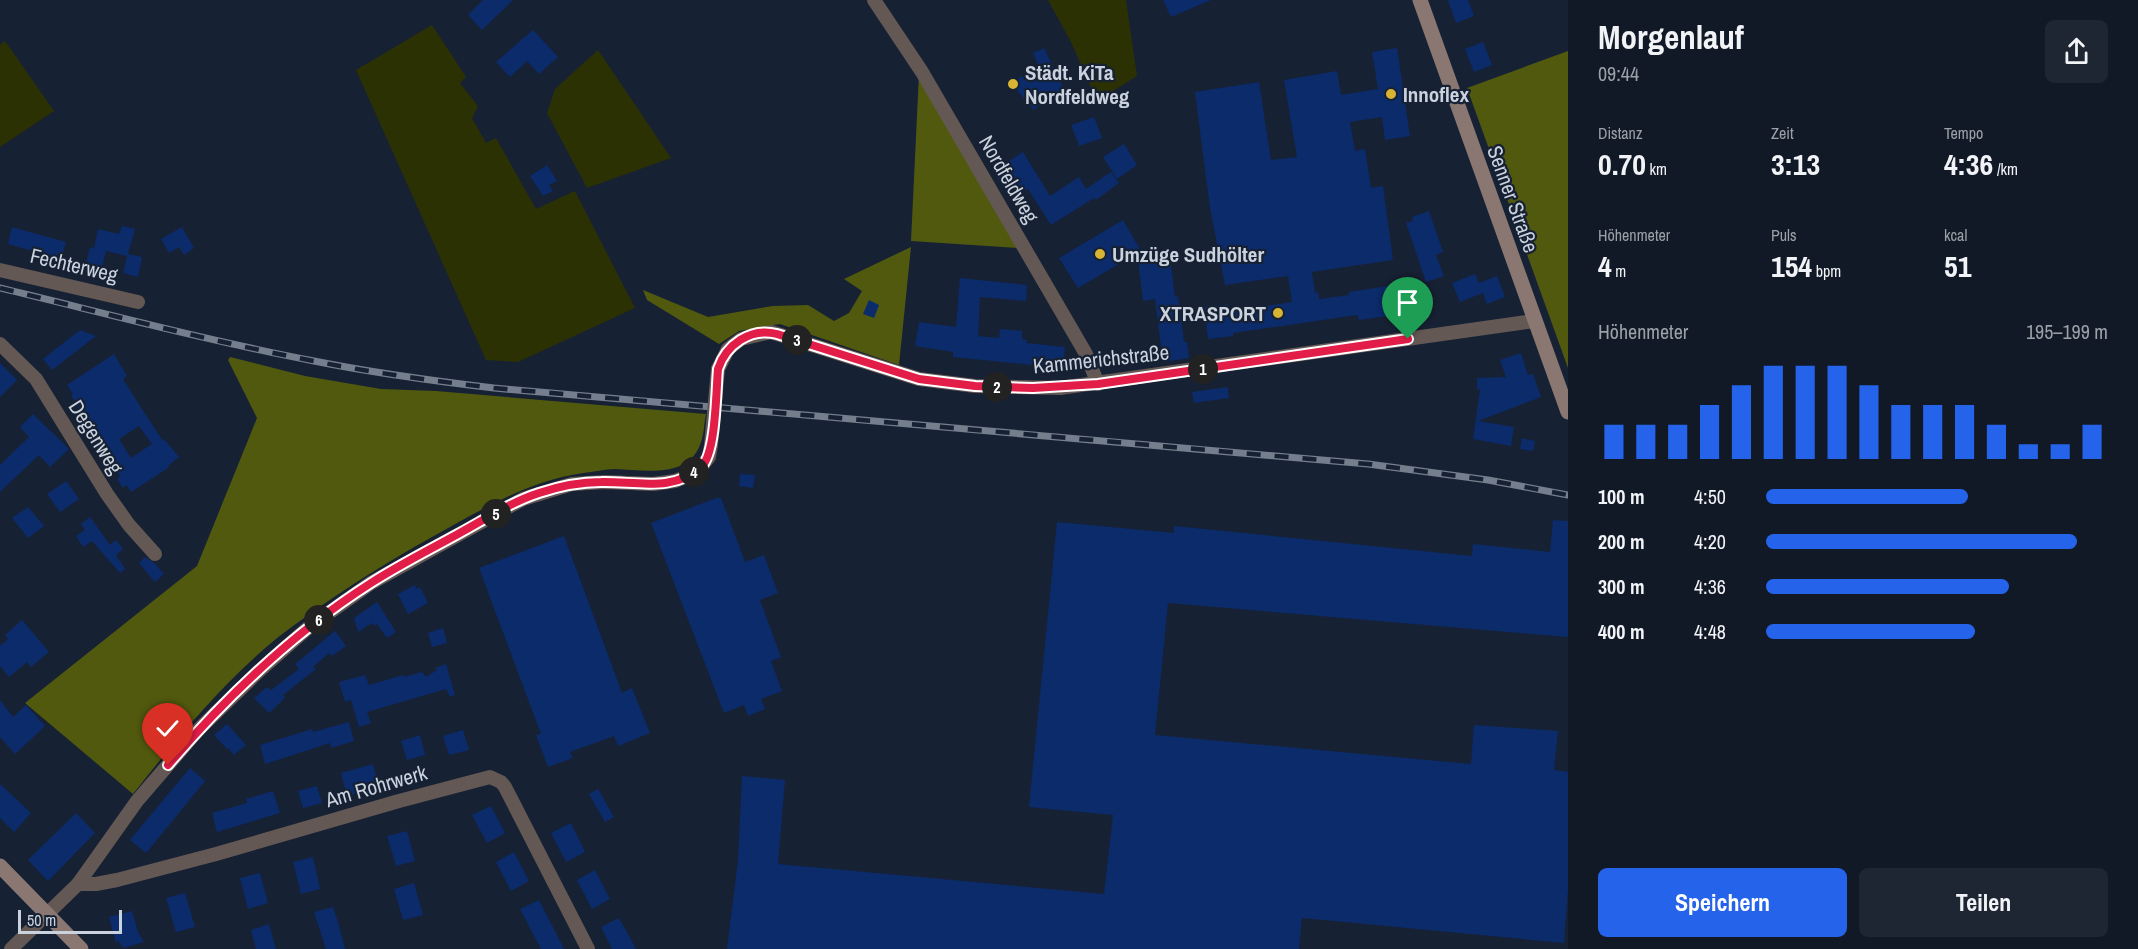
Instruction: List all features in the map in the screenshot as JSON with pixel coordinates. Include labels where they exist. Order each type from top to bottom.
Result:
[{"type":"street","name":"Nordfeldweg","points":[[874,0],[922,72],[1086,354],[1098,384]]},
{"type":"street","name":"Senner Straße","points":[[1420,0],[1568,412]]},
{"type":"street","name":"Fechterweg","points":[[0,270],[138,302]]},
{"type":"street","name":"Kammerichstraße","points":[[11,949],[78,884],[137,801],[199,729],[309,627],[371,583],[537,493],[589,482],[653,484],[675,481],[702,466],[709,457],[711,445],[718,369],[724,355],[741,339],[771,332],[919,379],[975,386],[1033,388],[1098,384],[1534,321]]},
{"type":"street","name":"Degenweg","points":[[0,344],[36,379],[123,516],[155,554]]},
{"type":"street","name":"Am Rohrwerk","points":[[78,884],[96,884],[117,880],[490,777],[501,782],[505,787],[588,949]]},
{"type":"street","points":[[0,866],[81,949]]},
{"type":"green space","points":[[1048,0],[1126,0],[1137,76],[1097,101],[1072,44]]},
{"type":"green space","points":[[432,25],[466,77],[460,83],[478,106],[472,118],[486,143],[496,138],[536,209],[575,191],[635,308],[518,362],[486,360],[356,70]]},
{"type":"green space","points":[[5,41],[54,111],[0,147],[0,45]]},
{"type":"green space","points":[[598,50],[671,158],[587,188],[547,113],[555,89]]},
{"type":"green space","points":[[1568,51],[1568,368],[1467,88]]},
{"type":"green space","points":[[919,74],[1018,248],[911,241]]},
{"type":"green space","points":[[911,247],[899,365],[780,324],[739,331],[719,344],[647,300],[643,290],[708,317],[773,306],[808,305],[834,321],[849,313],[862,291],[844,279]]},
{"type":"green space","points":[[230,357],[305,376],[381,389],[436,391],[706,414],[700,445],[694,456],[675,468],[651,471],[611,469],[565,476],[531,487],[466,518],[350,586],[284,633],[246,665],[195,719],[133,794],[25,703],[197,566],[257,418],[228,360]]},
{"type":"building","points":[[483,0],[513,0],[482,30],[468,15]]},
{"type":"building","points":[[1163,0],[1211,0],[1171,17]]},
{"type":"building","points":[[1448,0],[1468,0],[1474,16],[1456,23]]},
{"type":"building","points":[[533,30],[558,57],[539,74],[527,61],[510,77],[496,62]]},
{"type":"building","points":[[1483,42],[1492,65],[1474,72],[1465,49]]},
{"type":"building","points":[[1044,48],[1069,100],[1057,105],[1052,95],[1034,110],[1012,84],[1022,76],[1026,81],[1041,71],[1033,53]]},
{"type":"building","points":[[1397,48],[1410,136],[1385,140],[1382,117],[1350,122],[1355,151],[1365,149],[1371,188],[1383,186],[1393,260],[1312,272],[1315,293],[1318,292],[1319,299],[1395,285],[1397,300],[1420,296],[1423,311],[1359,320],[1357,315],[1233,333],[1233,336],[1208,339],[1204,307],[1228,304],[1229,311],[1292,302],[1288,276],[1225,285],[1210,208],[1195,92],[1259,82],[1271,160],[1297,157],[1284,80],[1337,71],[1341,95],[1378,89],[1372,52]]},
{"type":"building","points":[[1094,117],[1102,138],[1079,146],[1071,125]]},
{"type":"building","points":[[1124,144],[1137,165],[1117,179],[1103,157]]},
{"type":"building","points":[[1023,152],[1050,196],[1079,177],[1086,189],[1111,172],[1119,183],[1096,200],[1094,198],[1051,225],[1028,189],[1011,199],[993,171]]},
{"type":"building","points":[[547,165],[557,181],[549,185],[553,191],[543,196],[530,176]]},
{"type":"building","points":[[1429,211],[1443,252],[1436,255],[1444,276],[1426,282],[1406,223],[1413,221],[1412,217]]},
{"type":"building","name":"Umzüge Sudhölter","points":[[1123,220],[1141,251],[1078,288],[1059,258]]},
{"type":"building","points":[[122,226],[135,229],[128,254],[142,257],[138,277],[123,273],[127,256],[106,251],[102,268],[86,264],[90,247],[94,248],[98,229],[119,234]]},
{"type":"building","points":[[12,227],[66,242],[61,259],[8,244]]},
{"type":"building","points":[[182,227],[194,248],[184,255],[179,247],[169,253],[161,239]]},
{"type":"building","points":[[1170,256],[1175,297],[1178,296],[1184,342],[1187,342],[1189,358],[1163,362],[1155,299],[1143,301],[1138,260]]},
{"type":"building","points":[[1475,274],[1479,283],[1497,276],[1505,297],[1487,304],[1483,293],[1460,302],[1452,283]]},
{"type":"building","points":[[960,278],[1027,285],[1026,301],[980,297],[978,336],[999,338],[1000,329],[1022,331],[1022,339],[1027,340],[1026,343],[1065,347],[1063,368],[953,357],[953,352],[915,346],[919,322],[956,327]]},
{"type":"building","points":[[869,300],[879,305],[874,318],[863,314]]},
{"type":"building","points":[[80,330],[96,336],[52,370],[43,359]]},
{"type":"building","points":[[1521,353],[1528,375],[1533,374],[1541,397],[1478,421],[1514,427],[1511,446],[1473,439],[1480,389],[1477,389],[1477,378],[1506,377],[1500,360]]},
{"type":"building","points":[[114,354],[127,376],[123,379],[140,406],[163,441],[165,440],[179,457],[168,468],[131,492],[127,485],[123,488],[117,479],[120,476],[96,444],[99,442],[67,385]],"holes":[[[139,426],[152,444],[131,458],[119,439]]]},
{"type":"building","points":[[0,363],[17,380],[0,397]]},
{"type":"building","points":[[1228,387],[1229,398],[1194,403],[1192,392]]},
{"type":"building","points":[[33,414],[69,449],[50,467],[39,455],[0,492],[0,465],[29,437],[20,427]]},
{"type":"building","points":[[1522,438],[1535,441],[1533,451],[1520,449]]},
{"type":"building","points":[[740,474],[755,475],[753,488],[739,486]]},
{"type":"building","points":[[66,481],[79,499],[60,512],[47,494]]},
{"type":"building","points":[[721,498],[745,562],[764,555],[778,593],[760,600],[781,657],[771,661],[782,691],[761,699],[765,709],[748,716],[744,705],[724,713],[651,523]]},
{"type":"building","points":[[28,507],[44,526],[28,538],[12,518]]},
{"type":"building","points":[[90,517],[110,545],[116,540],[123,549],[116,555],[125,569],[120,573],[92,541],[83,547],[76,536],[85,530],[81,524]]},
{"type":"building","points":[[1553,520],[1568,521],[1568,637],[1168,603],[1155,735],[1471,764],[1474,725],[1558,731],[1554,770],[1568,772],[1568,890],[1564,943],[1302,918],[1299,949],[727,949],[738,860],[742,776],[785,780],[778,864],[1104,894],[1113,815],[1029,807],[1057,522],[1174,533],[1174,526],[1472,556],[1473,544],[1550,552]]},
{"type":"building","points":[[564,536],[622,693],[632,688],[650,733],[618,746],[614,736],[570,752],[573,758],[548,767],[536,735],[541,734],[479,568]]},
{"type":"building","points":[[145,557],[164,574],[155,582],[139,563]]},
{"type":"building","points":[[415,585],[416,589],[420,587],[428,603],[408,614],[398,594]]},
{"type":"building","points":[[377,602],[396,632],[387,638],[377,624],[374,626],[372,623],[358,632],[354,618]]},
{"type":"building","points":[[22,620],[49,652],[31,667],[27,662],[9,677],[0,666],[0,646],[8,639],[5,635]]},
{"type":"building","points":[[443,628],[447,643],[432,647],[428,633]]},
{"type":"building","points":[[335,631],[346,646],[332,656],[329,653],[313,667],[316,669],[283,695],[285,698],[269,713],[254,698],[267,687],[271,690],[299,669],[295,664]]},
{"type":"building","points":[[446,664],[455,695],[450,697],[446,689],[367,712],[371,723],[359,727],[351,700],[345,702],[339,682],[365,675],[369,685],[422,672],[426,677],[437,670],[435,668]]},
{"type":"building","points":[[0,700],[13,717],[26,705],[45,726],[15,754],[0,737]]},
{"type":"building","points":[[349,722],[354,741],[331,748],[330,743],[265,764],[260,745],[312,729],[313,732]]},
{"type":"building","points":[[227,724],[246,745],[234,755],[214,735]]},
{"type":"building","points":[[463,730],[469,750],[449,755],[443,736]]},
{"type":"building","points":[[420,735],[425,755],[407,760],[401,741]]},
{"type":"building","points":[[373,764],[379,787],[347,796],[341,773]]},
{"type":"building","points":[[190,768],[205,781],[146,853],[130,840]]},
{"type":"building","points":[[0,784],[31,813],[14,832],[0,818]]},
{"type":"building","points":[[317,786],[322,803],[303,808],[298,791]]},
{"type":"building","points":[[598,789],[614,817],[605,822],[589,794]]},
{"type":"building","points":[[273,791],[280,813],[217,832],[212,813],[247,803],[246,799]]},
{"type":"building","points":[[491,806],[505,833],[487,843],[472,815]]},
{"type":"building","points":[[76,813],[95,833],[48,881],[28,860]]},
{"type":"building","points":[[571,823],[585,852],[566,862],[551,833]]},
{"type":"building","points":[[407,831],[415,861],[396,866],[387,836]]},
{"type":"building","points":[[514,852],[529,881],[511,891],[496,862]]},
{"type":"building","points":[[313,857],[320,889],[301,894],[293,862]]},
{"type":"building","points":[[595,870],[610,899],[592,909],[577,880]]},
{"type":"building","points":[[260,873],[268,903],[248,909],[240,878]]},
{"type":"building","points":[[414,883],[423,915],[403,920],[394,889]]},
{"type":"building","points":[[185,893],[195,927],[176,932],[166,898]]},
{"type":"building","points":[[539,900],[564,949],[541,949],[520,909]]},
{"type":"building","points":[[333,907],[345,949],[326,949],[314,912]]},
{"type":"building","points":[[132,911],[138,932],[144,942],[123,948],[119,941],[116,943],[109,917]]},
{"type":"building","points":[[619,918],[636,949],[612,949],[601,927]]},
{"type":"building","points":[[269,924],[276,949],[256,949],[251,930]]},
{"type":"railway","points":[[0,288],[275,353],[449,383],[1368,464],[1488,480],[1568,495]]},
{"type":"place","name":"Städt. KiTa Nordfeldweg","points":[[1013,84]]},
{"type":"place","name":"Innoflex","points":[[1391,94]]},
{"type":"place","name":"Umzüge Sudhölter","points":[[1100,254]]},
{"type":"place","name":"XTRASPORT","points":[[1278,313]]},
{"type":"route","points":[[168,765],[199,729],[309,627],[371,583],[423,553],[537,493],[589,482],[665,484],[694,472],[702,466],[711,451],[720,361],[728,348],[750,335],[771,332],[919,379],[975,386],[1033,388],[1098,384],[1408,339]]}]
